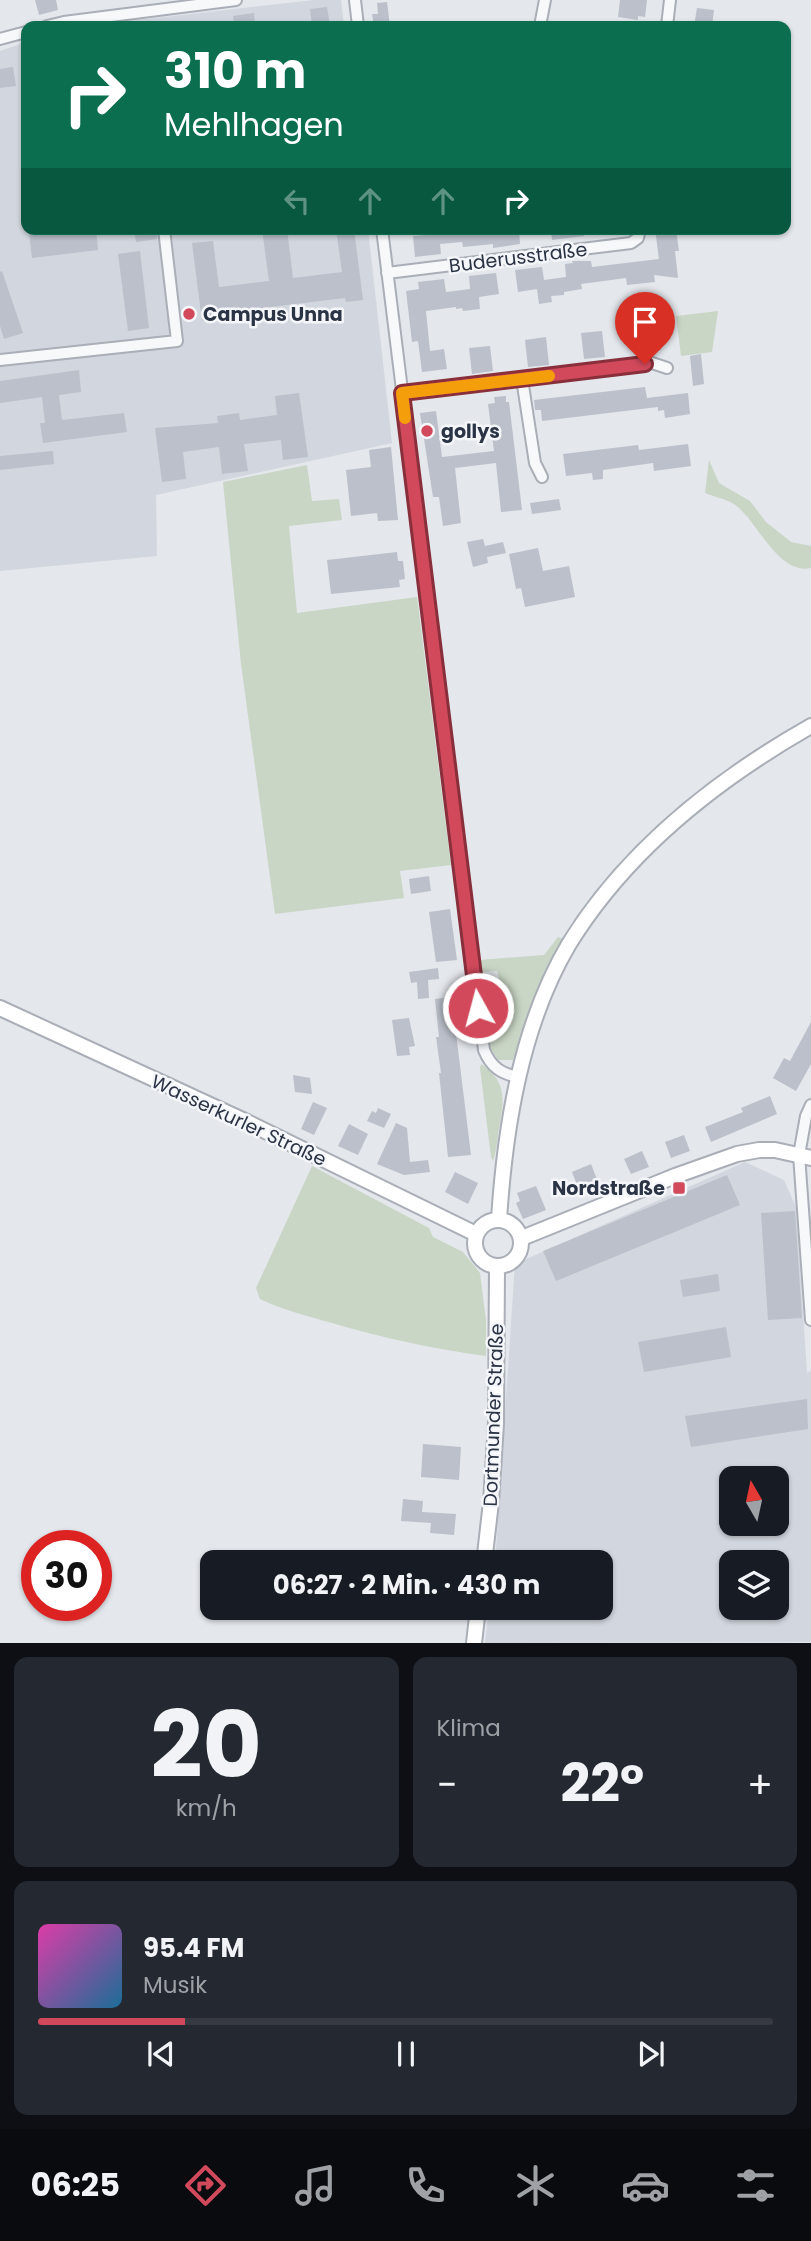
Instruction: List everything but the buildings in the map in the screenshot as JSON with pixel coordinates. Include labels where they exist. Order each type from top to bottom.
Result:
[{"type":"main road","points":[[499,1219],[506,1152],[519,1077],[534,1023],[549,985],[596,903],[660,834],[717,786],[811,726]]},
{"type":"main road","name":"Wasserkurler Straße","points":[[0,1008],[270,1133],[476,1234]]},
{"type":"main road","points":[[522,1238],[737,1154],[775,1150],[805,1157]]},
{"type":"main road","points":[[499,1219],[513,1224],[522,1238],[520,1252],[515,1260],[497,1267],[481,1259],[474,1243],[482,1226],[499,1219]]},
{"type":"main road","name":"Dortmunder Straße","points":[[485,1550],[496,1423],[497,1267]]},
{"type":"main road","points":[[474,1643],[477,1620]]},
{"type":"street","points":[[72,21],[236,0]]},
{"type":"street","points":[[355,0],[357,21]]},
{"type":"street","points":[[541,21],[545,0]]},
{"type":"street","points":[[668,21],[670,0]]},
{"type":"street","points":[[138,13],[139,21]]},
{"type":"street","points":[[0,39],[21,33]]},
{"type":"street","points":[[0,360],[177,341],[165,235]]},
{"type":"street","points":[[383,235],[484,1050],[488,1060],[496,1068],[519,1077]]},
{"type":"street","name":"Buderusstraße","points":[[387,273],[631,243],[639,235]]},
{"type":"street","points":[[402,393],[652,363],[667,368]]},
{"type":"street","points":[[522,379],[535,463],[542,477]]},
{"type":"street","points":[[811,1105],[806,1116],[805,1157],[811,1320]]},
{"type":"shaded area","points":[[314,0],[341,0],[343,21],[129,21]]},
{"type":"shaded area","name":"Campus Unna","points":[[21,44],[21,235],[369,235],[392,443],[156,495],[157,556],[0,571],[0,51]]},
{"type":"shaded area","points":[[745,1162],[784,1180],[796,1207],[807,1373],[811,1370],[811,1642],[485,1643],[488,1620],[613,1620],[613,1550],[496,1550],[515,1264]]},
{"type":"green space","points":[[718,311],[712,352],[681,356],[676,316]]},
{"type":"green space","points":[[709,460],[719,483],[750,501],[766,522],[791,542],[811,546],[811,568],[789,564],[736,505],[705,493]]},
{"type":"green space","points":[[307,465],[312,501],[339,499],[342,520],[289,526],[297,613],[417,597],[451,865],[400,871],[404,898],[275,914],[241,664],[223,482]]},
{"type":"green space","points":[[558,937],[563,939],[539,988],[513,1060],[498,1060],[490,1048],[487,1028],[497,1027],[503,993],[497,971],[480,972],[479,960],[544,955]]},
{"type":"green space","points":[[481,1064],[497,1079],[502,1095],[502,1113],[493,1161],[491,1157]]},
{"type":"green space","points":[[312,1166],[429,1228],[433,1237],[463,1252],[480,1273],[486,1321],[486,1356],[370,1334],[295,1313],[260,1299],[256,1288]]},
{"type":"slow traffic","points":[[405,418],[402,393],[549,376]]},
{"type":"place","name":"Campus Unna","points":[[189,314]]},
{"type":"place","name":"gollys","points":[[427,431]]},
{"type":"place","name":"Nordstraße","points":[[679,1188]]},
{"type":"route","points":[[478,1008],[402,393],[645,364]]}]
